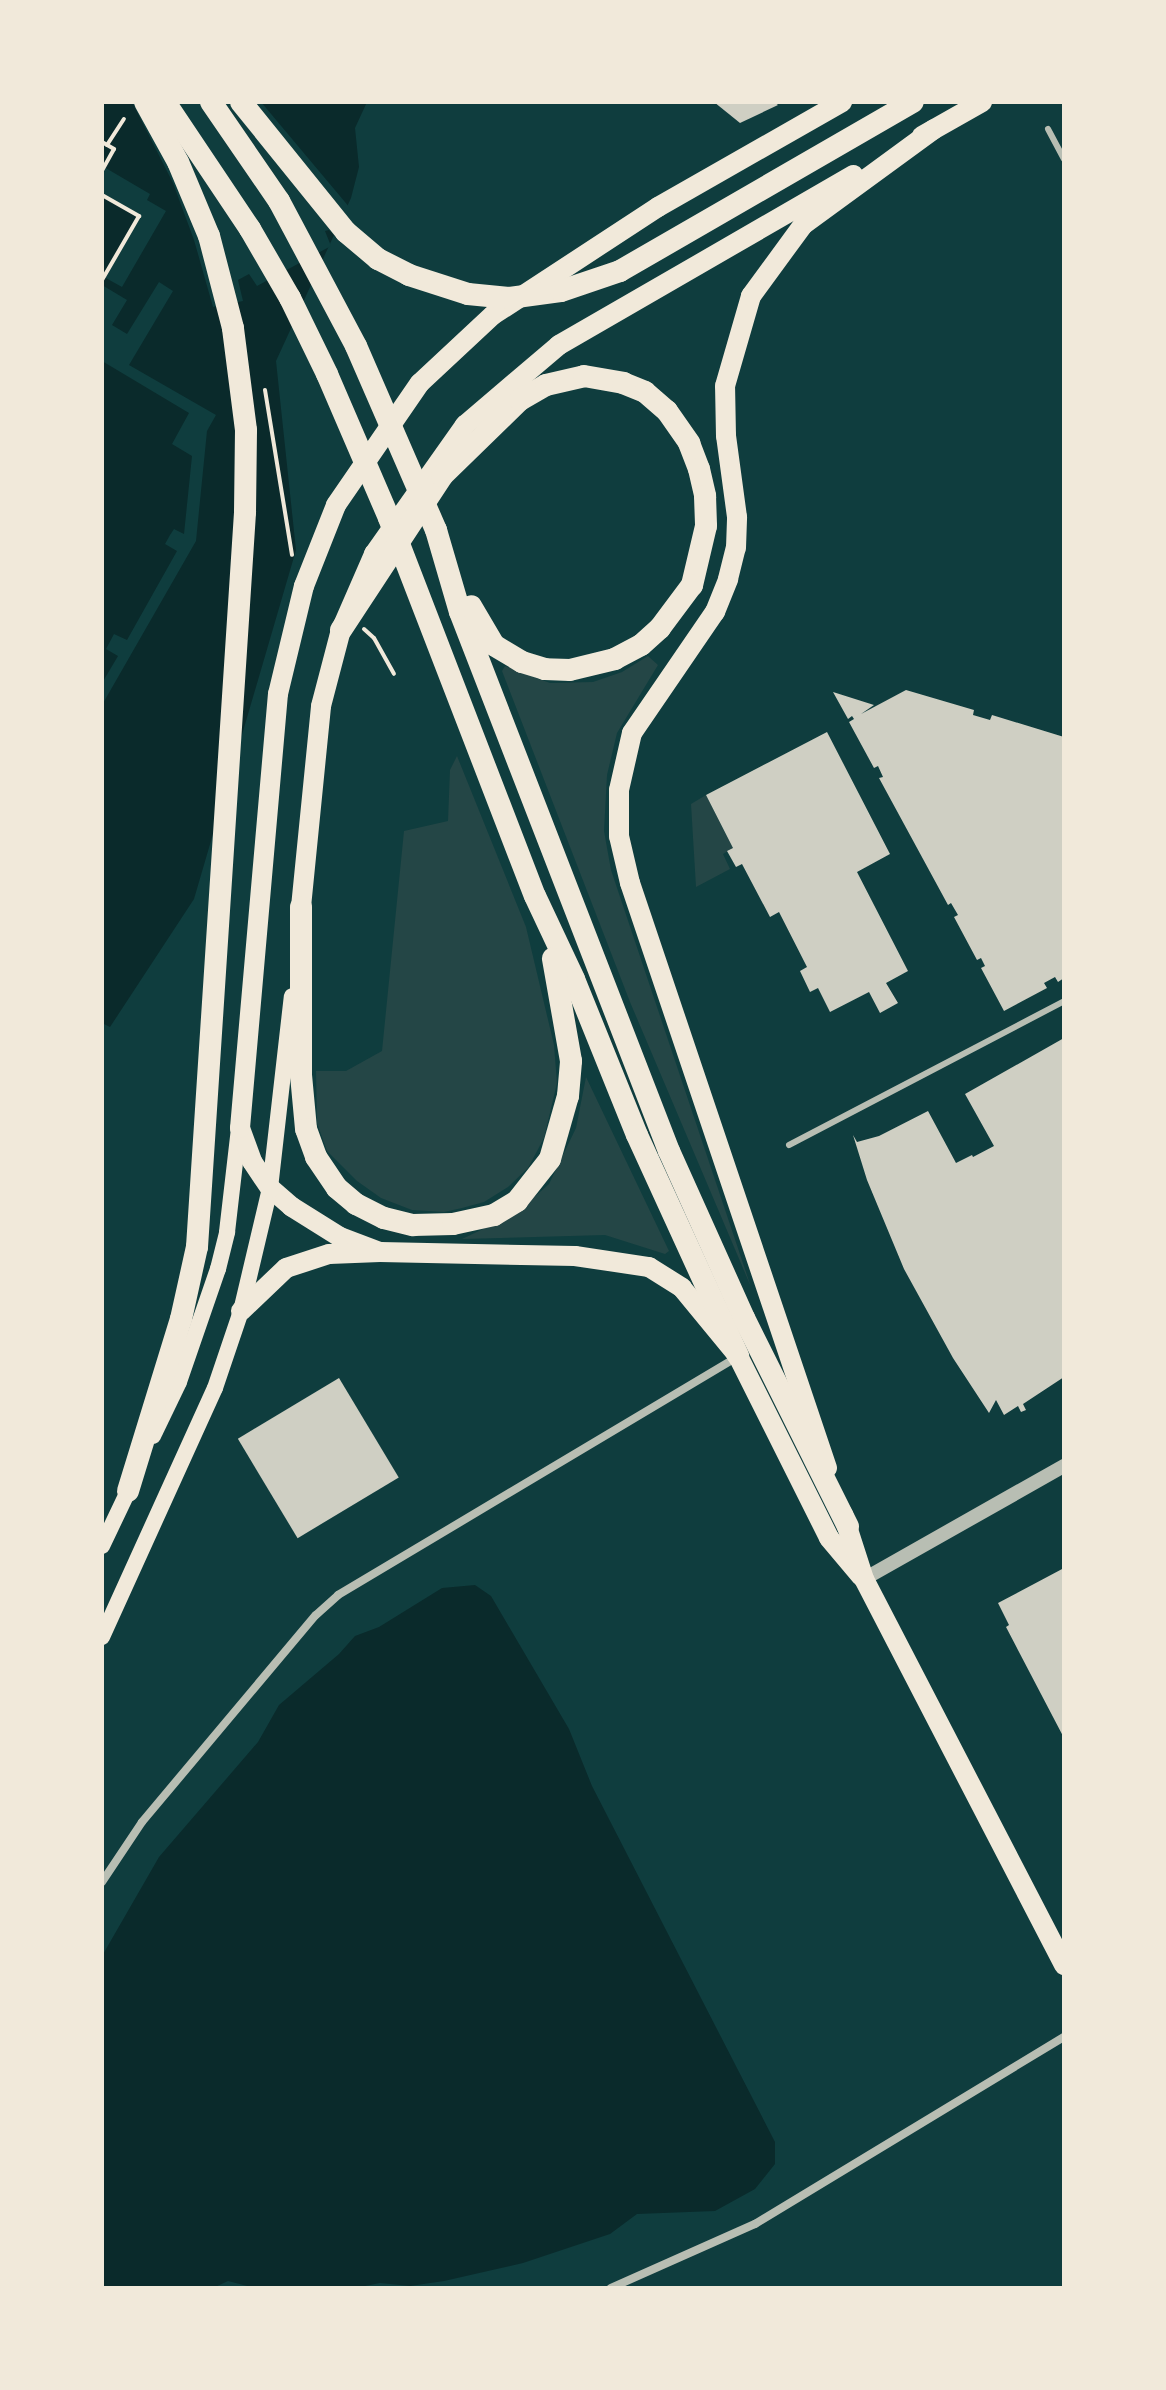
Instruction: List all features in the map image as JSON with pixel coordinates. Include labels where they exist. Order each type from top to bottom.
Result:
[{"type":"highway","points":[[128,1491],[181,1319],[197,1247],[245,512],[246,430],[239,358],[209,236],[178,162],[145,102]]},
{"type":"highway","points":[[165,102],[250,229],[290,298],[327,374],[389,518],[535,896],[574,979],[637,1135],[738,1356]]},
{"type":"highway","points":[[211,102],[279,201],[320,274],[356,346],[436,530],[473,611],[494,645],[522,662],[545,669],[570,670],[615,659],[641,645],[678,608],[702,556],[706,526],[705,496],[689,443],[667,411],[645,392],[623,383],[584,376],[546,385],[520,400],[442,476],[341,630]]},
{"type":"highway","points":[[241,102],[346,232],[378,259],[409,275],[468,294],[509,298],[561,291],[620,271],[913,102]]},
{"type":"highway","points":[[436,530],[460,612],[669,1151],[744,1318],[848,1527]]},
{"type":"highway","points":[[301,907],[296,1018],[302,1103],[306,1129],[316,1157],[337,1188],[356,1204],[384,1218],[413,1225],[453,1224],[494,1215],[517,1201],[550,1159],[568,1096],[571,1061],[566,1018],[535,896]]},
{"type":"main road","points":[[102,1546],[179,1382],[207,1306],[227,1232],[240,1128],[278,694],[304,586],[336,505],[420,383],[493,315],[658,207],[842,102]]},
{"type":"main road","points":[[301,907],[321,706],[341,630],[374,554],[465,425],[559,345],[982,102]]},
{"type":"main road","points":[[934,129],[803,225],[751,296],[730,357],[725,386],[726,436],[737,517],[736,548],[715,612],[632,733],[619,790],[619,836],[630,883],[864,1579],[1064,1965]]},
{"type":"main road","points":[[102,1637],[215,1388],[241,1311],[270,1188],[296,1018]]},
{"type":"main road","points":[[240,1128],[252,1161],[270,1188],[292,1207],[340,1237],[380,1252]]},
{"type":"main road","points":[[241,1311],[286,1268],[329,1254],[380,1252],[575,1256],[649,1267],[682,1288],[738,1356],[829,1538],[864,1579]]},
{"type":"street","points":[[102,1882],[142,1822],[316,1615],[338,1595],[738,1356]]},
{"type":"street","points":[[864,1579],[1064,1466]]},
{"type":"street","points":[[611,2288],[755,2224],[1064,2037]]},
{"type":"lane","points":[[1048,129],[1064,159]]},
{"type":"lane","points":[[789,1145],[1064,1001]]},
{"type":"path","points":[[102,171],[114,149],[105,144],[124,119]]},
{"type":"path","points":[[102,195],[139,216],[102,280]]},
{"type":"shaded area","points":[[102,102],[367,102],[355,128],[359,167],[351,198],[276,361],[296,550],[194,899],[110,1027],[102,1023]]},
{"type":"shaded area","points":[[648,656],[658,665],[617,733],[607,775],[604,831],[611,870],[751,1287],[630,1002],[502,671],[505,666],[550,683],[593,682],[622,672]]},
{"type":"shaded area","points":[[457,756],[526,927],[554,1045],[557,1083],[544,1138],[528,1168],[508,1187],[484,1202],[462,1208],[444,1212],[412,1210],[381,1198],[357,1181],[327,1151],[317,1123],[316,1071],[346,1071],[382,1051],[404,831],[448,821],[450,770]]},
{"type":"shaded area","points":[[706,795],[733,848],[723,854],[730,869],[696,887],[691,804]]},
{"type":"shaded area","points":[[586,1077],[669,1251],[665,1254],[605,1235],[462,1239],[515,1214],[549,1184],[576,1128]]},
{"type":"shaded area","points":[[475,1585],[491,1596],[569,1729],[592,1786],[775,2142],[775,2164],[755,2189],[715,2211],[637,2214],[610,2234],[523,2263],[444,2281],[410,2286],[380,2283],[355,2288],[255,2288],[228,2281],[213,2288],[102,2288],[102,1956],[159,1857],[258,1742],[279,1705],[339,1654],[355,1636],[379,1627],[442,1588]]},
{"type":"pier","points":[[132,102],[261,102],[350,208],[336,237],[329,230],[325,231],[331,246],[257,286],[249,274],[238,280],[243,301],[213,307],[194,240],[173,183]]},
{"type":"pier","points":[[104,167],[150,194],[147,200],[166,211],[122,287],[104,277],[138,217],[102,195]]},
{"type":"pier","points":[[159,282],[173,291],[129,365],[216,415],[207,431],[196,541],[102,705],[102,683],[118,656],[106,649],[114,634],[127,640],[177,551],[165,544],[174,529],[184,534],[192,456],[172,444],[189,413],[102,361],[102,285],[127,300],[112,325],[127,334]]},
{"type":"building","points":[[714,102],[774,102],[778,105],[740,123]]},
{"type":"building","points":[[906,690],[974,710],[973,715],[990,720],[992,715],[1064,737],[1064,978],[1058,982],[1055,977],[1044,983],[1047,988],[1004,1011],[981,968],[985,966],[981,958],[977,960],[954,917],[958,915],[951,903],[948,905],[879,778],[883,777],[878,766],[874,768],[849,722],[854,719],[852,716],[848,719],[833,692],[874,705],[861,714]]},
{"type":"building","points":[[827,732],[890,854],[857,872],[908,971],[886,983],[898,1003],[880,1013],[869,992],[830,1012],[818,988],[810,992],[800,971],[807,967],[779,912],[770,917],[742,864],[736,867],[727,851],[733,848],[706,795]]},
{"type":"building","points":[[1064,1038],[1064,1377],[1023,1404],[1026,1410],[1021,1412],[1018,1406],[1004,1415],[996,1400],[989,1413],[953,1358],[904,1269],[867,1180],[853,1135],[857,1142],[879,1136],[928,1111],[956,1163],[973,1157],[994,1146],[965,1094]]},
{"type":"building","points":[[339,1378],[399,1477],[298,1538],[238,1439]]},
{"type":"building","points":[[1064,1568],[1064,1738],[1006,1627],[1009,1625],[998,1603]]}]
